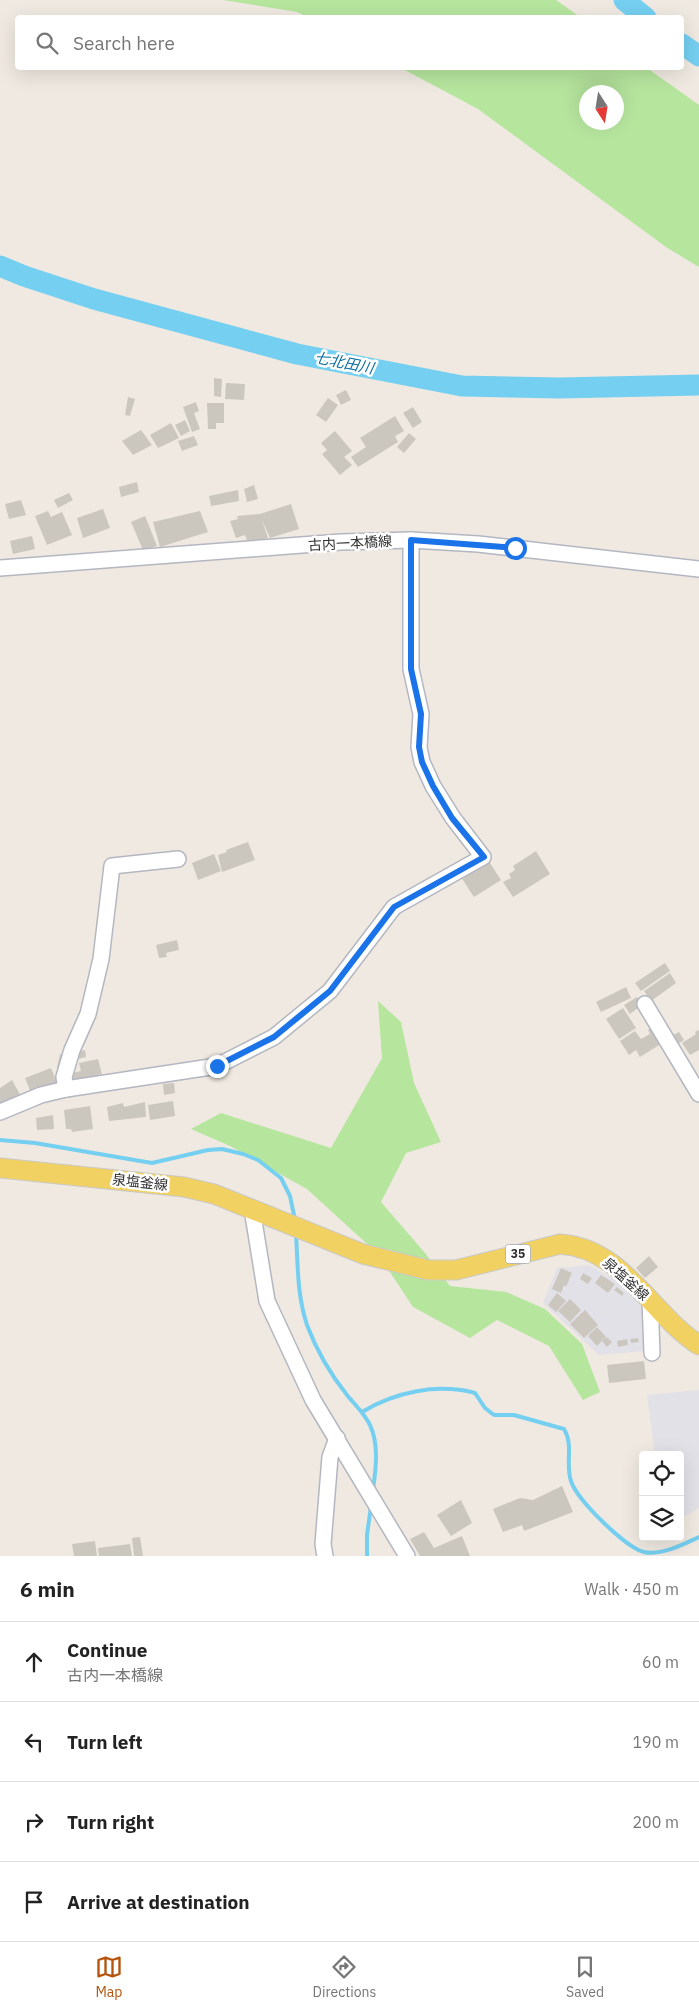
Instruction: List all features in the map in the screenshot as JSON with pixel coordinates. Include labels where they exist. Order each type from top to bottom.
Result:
[{"type":"main road","name":"泉塩釜線","points":[[0,1168],[184,1187],[214,1194],[363,1254],[428,1270],[456,1270],[560,1244],[576,1245],[609,1261],[699,1345]]},
{"type":"street","name":"古内一本橋線","points":[[0,568],[341,542],[411,540],[478,544],[699,569]]},
{"type":"street","points":[[0,1112],[41,1095],[66,1089],[217,1066],[274,1037],[330,991],[394,907],[484,857],[452,818],[433,786],[422,762],[419,747],[421,714],[411,669],[411,540]]},
{"type":"street","points":[[66,1089],[64,1077],[72,1050],[88,1014],[101,959],[112,866],[178,859]]},
{"type":"street","points":[[646,1004],[699,1094]]},
{"type":"street","points":[[252,1209],[267,1301],[314,1400],[406,1556]]},
{"type":"street","points":[[650,1300],[652,1353]]},
{"type":"street","points":[[325,1556],[323,1544],[330,1457],[337,1438]]},
{"type":"shaded area","points":[[589,1265],[629,1288],[645,1303],[644,1351],[599,1355],[543,1303],[557,1268]]},
{"type":"shaded area","points":[[699,1390],[699,1508],[684,1517],[684,1451],[654,1451],[647,1395]]},
{"type":"green space","points":[[223,0],[556,0],[577,15],[303,15],[297,12]]},
{"type":"green space","points":[[405,70],[650,70],[699,105],[699,267],[666,247],[478,109]]},
{"type":"green space","points":[[378,1001],[401,1022],[414,1083],[441,1142],[406,1153],[381,1202],[425,1253],[450,1286],[506,1292],[545,1309],[582,1344],[600,1392],[583,1400],[549,1346],[497,1320],[470,1338],[413,1307],[378,1254],[307,1189],[230,1146],[191,1129],[221,1113],[331,1148],[382,1058]]},
{"type":"building","points":[[214,378],[222,379],[221,397],[214,396]]},
{"type":"building","points":[[226,383],[245,384],[244,400],[225,399]]},
{"type":"building","points":[[346,390],[351,400],[341,405],[336,395]]},
{"type":"building","points":[[128,397],[135,399],[130,416],[125,415]]},
{"type":"building","points":[[328,398],[338,405],[326,422],[316,415]]},
{"type":"building","points":[[196,402],[199,411],[194,413],[200,429],[192,432],[183,407]]},
{"type":"building","points":[[207,403],[224,403],[224,423],[216,423],[216,429],[208,429]]},
{"type":"building","points":[[413,407],[422,422],[413,428],[403,413]]},
{"type":"building","points":[[395,416],[404,431],[395,436],[398,442],[358,467],[351,457],[366,447],[360,438]]},
{"type":"building","points":[[185,420],[190,431],[181,436],[175,425]]},
{"type":"building","points":[[171,423],[179,438],[158,448],[150,435]]},
{"type":"building","points":[[141,430],[152,445],[133,455],[122,441]]},
{"type":"building","points":[[335,431],[352,451],[344,457],[352,465],[340,475],[322,454],[327,450],[321,443]]},
{"type":"building","points":[[409,433],[416,439],[404,453],[397,447]]},
{"type":"building","points":[[194,436],[198,445],[182,451],[178,441]]},
{"type":"building","points":[[137,482],[139,492],[121,497],[119,487]]},
{"type":"building","points":[[254,485],[258,499],[247,502],[244,489]]},
{"type":"building","points":[[238,490],[239,501],[211,506],[209,496]]},
{"type":"building","points":[[69,493],[73,500],[58,508],[54,500]]},
{"type":"building","points":[[21,500],[26,515],[9,519],[5,504]]},
{"type":"building","points":[[291,504],[299,529],[270,538],[262,520],[268,538],[248,543],[245,535],[236,538],[230,521],[238,519],[237,516],[260,514]]},
{"type":"building","points":[[103,509],[110,528],[83,538],[77,518]]},
{"type":"building","points":[[48,511],[51,517],[62,512],[72,535],[47,545],[35,516]]},
{"type":"building","points":[[200,511],[208,532],[160,547],[153,522]]},
{"type":"building","points":[[145,516],[157,546],[143,550],[131,522]]},
{"type":"building","points":[[32,536],[35,549],[13,554],[10,541]]},
{"type":"building","points":[[248,842],[255,860],[222,872],[218,855]]},
{"type":"building","points":[[536,851],[550,874],[513,897],[503,882],[511,878],[509,874],[515,870],[513,866]]},
{"type":"building","points":[[214,854],[221,871],[198,880],[192,863]]},
{"type":"building","points":[[488,860],[501,880],[474,897],[461,877]]},
{"type":"building","points":[[177,940],[179,950],[166,953],[167,957],[159,958],[156,945]]},
{"type":"building","points":[[665,963],[670,971],[641,991],[635,983]]},
{"type":"building","points":[[670,973],[676,983],[651,1001],[644,991]]},
{"type":"building","points":[[626,987],[631,998],[601,1012],[596,1002]]},
{"type":"building","points":[[637,997],[642,1005],[630,1014],[624,1005]]},
{"type":"building","points":[[623,1008],[636,1028],[619,1039],[606,1019]]},
{"type":"building","points":[[655,1026],[664,1042],[640,1057],[636,1050],[629,1055],[620,1041],[635,1031],[641,1039],[650,1034],[648,1030]]},
{"type":"building","points":[[699,1030],[699,1050],[690,1055],[682,1043]]},
{"type":"building","points":[[679,1032],[684,1040],[675,1046],[670,1037]]},
{"type":"building","points":[[85,1050],[86,1057],[78,1059],[77,1052]]},
{"type":"building","points":[[60,1054],[66,1055],[63,1069],[57,1068]]},
{"type":"building","points":[[98,1059],[102,1074],[74,1080],[72,1073],[81,1071],[79,1063]]},
{"type":"building","points":[[51,1068],[57,1083],[31,1093],[25,1078]]},
{"type":"building","points":[[12,1080],[22,1098],[0,1108],[0,1088]]},
{"type":"building","points":[[174,1083],[175,1093],[164,1095],[163,1084]]},
{"type":"building","points":[[173,1101],[175,1116],[150,1120],[148,1105]]},
{"type":"building","points":[[145,1102],[146,1117],[109,1121],[107,1107],[123,1103],[124,1107]]},
{"type":"building","points":[[90,1106],[93,1129],[72,1132],[71,1129],[66,1129],[64,1110]]},
{"type":"building","points":[[53,1115],[54,1129],[37,1130],[36,1118]]},
{"type":"building","points":[[649,1256],[658,1267],[645,1278],[636,1268]]},
{"type":"building","points":[[561,1268],[572,1273],[561,1293],[552,1289]]},
{"type":"building","points":[[583,1273],[592,1278],[588,1284],[580,1279]]},
{"type":"building","points":[[601,1275],[615,1284],[608,1293],[595,1283]]},
{"type":"building","points":[[617,1287],[624,1293],[622,1296],[614,1290]]},
{"type":"building","points":[[557,1293],[566,1301],[556,1312],[548,1305]]},
{"type":"building","points":[[570,1299],[581,1310],[570,1322],[558,1311]]},
{"type":"building","points":[[585,1310],[598,1325],[584,1338],[570,1324]]},
{"type":"building","points":[[597,1327],[606,1337],[597,1346],[588,1336]]},
{"type":"building","points":[[607,1337],[612,1342],[607,1347],[602,1341]]},
{"type":"building","points":[[638,1338],[639,1342],[631,1343],[630,1339]]},
{"type":"building","points":[[627,1339],[628,1345],[618,1347],[617,1341]]},
{"type":"building","points":[[644,1361],[646,1379],[609,1383],[607,1365]]},
{"type":"building","points":[[562,1486],[573,1512],[524,1531],[522,1525],[503,1532],[493,1509],[520,1498],[533,1500]]},
{"type":"building","points":[[461,1500],[472,1523],[451,1536],[437,1515]]},
{"type":"building","points":[[424,1532],[434,1548],[462,1536],[470,1556],[420,1556],[410,1539]]},
{"type":"building","points":[[140,1537],[143,1556],[134,1556],[132,1538]]},
{"type":"building","points":[[95,1541],[97,1556],[74,1556],[72,1544]]},
{"type":"building","points":[[130,1544],[132,1556],[99,1556],[98,1548]]},
{"type":"waterway","name":"七北田川","points":[[624,0],[642,15]]},
{"type":"waterway","name":"七北田川","points":[[684,45],[699,56]]},
{"type":"waterway","name":"七北田川","points":[[0,266],[94,299],[297,354],[462,386],[559,388],[699,385]]},
{"type":"waterway","points":[[0,1140],[35,1143],[152,1163],[208,1150],[222,1149],[243,1154],[258,1160],[281,1178],[290,1196],[295,1220]]},
{"type":"waterway","points":[[296,1234],[300,1291],[307,1325],[319,1352],[330,1370],[365,1417],[373,1432],[376,1457],[373,1489]]},
{"type":"waterway","points":[[362,1412],[388,1399],[417,1391],[446,1389],[475,1393],[485,1408],[494,1415],[514,1415],[564,1429],[569,1448],[569,1475],[575,1489],[614,1533],[636,1549],[651,1553],[658,1552],[672,1549],[699,1537]]},
{"type":"waterway","points":[[367,1556],[367,1535],[371,1506]]},
{"type":"route","points":[[217,1066],[274,1037],[330,991],[394,907],[484,857],[452,818],[433,786],[422,762],[419,747],[421,714],[411,674],[411,540],[438,540],[515,548]]}]
